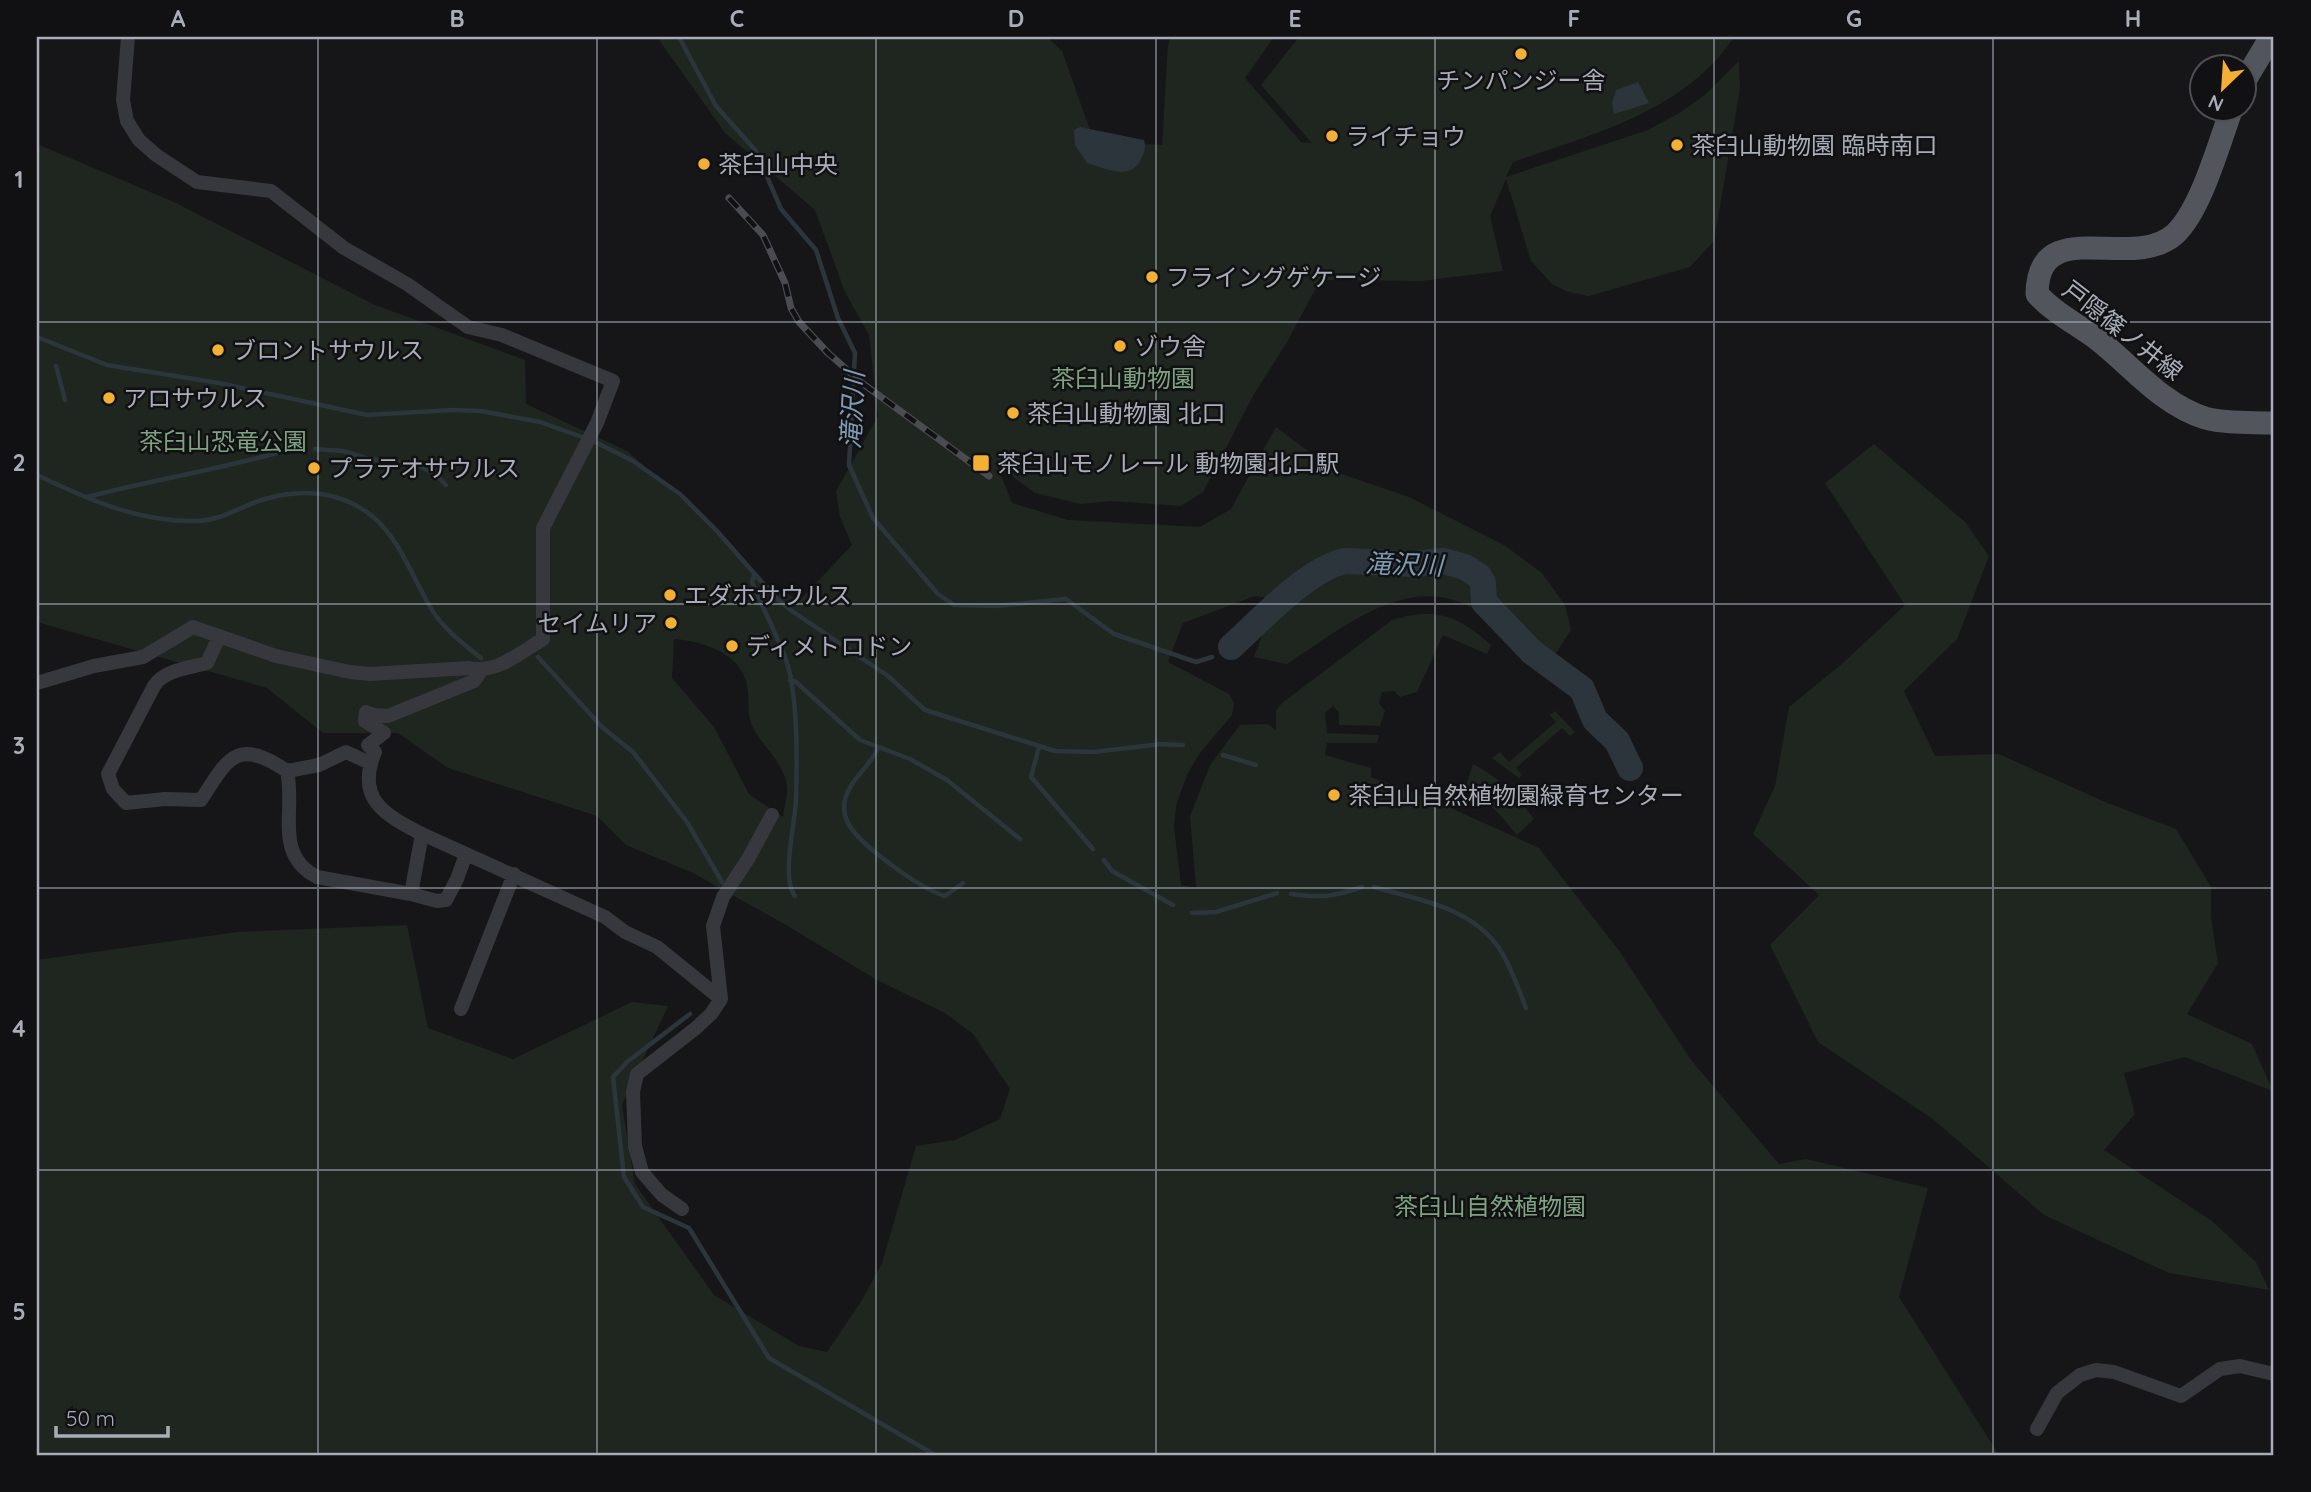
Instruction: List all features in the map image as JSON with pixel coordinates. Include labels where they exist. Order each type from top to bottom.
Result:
[{"type":"main road","points":[[2258,60],[2271,37]]},
{"type":"main road","name":"戸隠篠ノ井線","points":[[2226,122],[2189,216],[2174,236],[2154,245],[2137,248],[2062,249],[2049,256],[2042,267],[2037,278],[2037,294],[2169,400],[2188,411],[2220,421],[2274,423]]},
{"type":"street","points":[[37,683],[94,666],[143,657],[193,627],[276,656],[350,672],[370,674],[468,668],[481,671],[496,667],[542,639],[543,528],[597,424],[613,381],[502,335],[468,327],[407,284],[344,248],[271,191],[197,182],[156,155],[139,140],[127,121],[123,100],[128,37]]},
{"type":"street","points":[[219,636],[207,663],[159,678],[108,774],[113,789],[126,803],[165,799],[201,800],[226,761],[250,753],[287,771],[319,765],[346,752],[370,763]]},
{"type":"street","points":[[481,671],[474,681],[388,716],[366,712],[365,721],[384,733],[368,745],[374,751],[367,769],[368,782],[377,806],[393,819],[422,834],[605,917],[625,932],[657,947],[721,999]]},
{"type":"street","points":[[287,771],[290,784],[288,835],[294,855],[305,871],[317,877],[437,901],[446,900],[466,854]]},
{"type":"street","points":[[682,1209],[662,1195],[642,1172],[635,1146],[633,1092],[637,1073],[696,1028],[711,1014],[721,999],[713,926],[723,897],[772,815]]},
{"type":"street","points":[[411,894],[422,834]]},
{"type":"street","points":[[461,1009],[514,874]]},
{"type":"street","points":[[2037,1429],[2057,1393],[2080,1375],[2096,1370],[2114,1372],[2181,1396],[2220,1370],[2240,1366],[2274,1374]]},
{"type":"green space","points":[[657,37],[1047,37],[1062,51],[1094,141],[1162,145],[1168,45],[1171,37],[1274,37],[1245,78],[1301,142],[1312,143],[1261,85],[1299,37],[1734,37],[1713,63],[1690,84],[1663,102],[1605,130],[1513,162],[1506,177],[1648,130],[1681,112],[1706,94],[1739,61],[1740,89],[1714,241],[1690,267],[1589,296],[1568,292],[1552,284],[1531,261],[1506,179],[1490,216],[1503,271],[1421,281],[1325,280],[1315,290],[1286,344],[1254,394],[1203,492],[1181,506],[1110,501],[1081,504],[1035,493],[997,465],[1012,503],[1068,520],[1200,527],[1231,509],[1276,427],[1336,472],[1409,497],[1504,545],[1542,573],[1565,605],[1571,630],[1545,670],[1506,632],[1481,613],[1455,600],[1429,596],[1404,599],[1380,607],[1355,619],[1287,664],[1254,657],[1276,599],[1255,596],[1183,623],[1168,662],[1229,694],[1234,703],[1232,715],[1199,754],[1187,775],[1176,806],[1174,827],[1181,885],[1196,888],[1190,816],[1210,765],[1240,725],[1267,724],[1276,730],[1276,710],[1282,703],[1392,620],[1434,614],[1457,620],[1468,627],[1491,645],[1487,654],[1443,635],[1417,692],[1400,697],[1394,691],[1382,692],[1379,703],[1385,711],[1380,726],[1339,725],[1339,712],[1333,706],[1325,713],[1327,733],[1379,735],[1377,743],[1327,743],[1325,755],[1371,768],[1371,777],[1433,800],[1539,848],[1620,952],[1691,1060],[1779,1164],[1806,1159],[1928,1188],[1899,1297],[1999,1455],[37,1455],[37,960],[237,932],[407,925],[428,1028],[513,1059],[632,1002],[668,1006],[622,1105],[635,1184],[714,1295],[799,1346],[827,1352],[862,1300],[882,1263],[916,1146],[955,1140],[1000,1119],[1010,1089],[973,1034],[945,1013],[877,980],[693,873],[626,845],[597,816],[448,768],[398,733],[323,733],[267,688],[37,622],[37,144],[174,202],[375,305],[525,360],[526,404],[627,451],[718,530],[755,578],[800,600],[852,545],[840,517],[836,491],[878,416],[869,335],[845,292],[815,210],[725,133]],"holes":[[[674,639],[719,651],[729,657],[743,674],[748,690],[751,723],[779,764],[786,780],[783,817],[749,794],[714,727],[672,678]]]},
{"type":"green space","points":[[1874,444],[1965,522],[1989,556],[1957,639],[1904,691],[1935,756],[1999,754],[2105,802],[2176,829],[2211,887],[2211,917],[2218,963],[2187,1014],[2252,1044],[2273,1091],[2185,1057],[2124,1073],[2135,1114],[2104,1150],[2212,1221],[2256,1262],[2269,1290],[2169,1273],[2044,1215],[1934,1120],[1818,1042],[1770,945],[1819,895],[1753,834],[1775,786],[1789,707],[1843,663],[1905,605],[1825,483]]},
{"type":"green space","points":[[1555,711],[1575,732],[1570,736],[1562,728],[1516,768],[1522,775],[1519,778],[1492,758],[1500,752],[1509,762],[1556,722],[1550,715]]},
{"type":"green space","points":[[1473,764],[1507,788],[1534,819],[1517,835],[1488,804],[1464,792]]},
{"type":"shaded area","points":[[1638,82],[1649,103],[1614,114],[1612,103],[1616,90]]},
{"type":"shaded area","points":[[1080,127],[1144,140],[1145,148],[1138,165],[1119,172],[1087,163],[1075,145],[1074,130]]},
{"type":"waterway","name":"滝沢川","points":[[679,37],[716,106],[756,151],[781,209],[816,250],[838,318],[855,353],[849,465],[873,518],[938,594],[954,605],[996,606],[1066,599],[1114,634],[1196,662],[1212,657]]},
{"type":"waterway","points":[[37,337],[107,365],[219,383],[367,415],[481,411],[540,422],[582,437]]},
{"type":"waterway","points":[[56,366],[65,400]]},
{"type":"waterway","points":[[595,442],[633,461],[680,494],[717,531],[775,597],[888,676],[925,710],[1055,751],[1093,752],[1161,744],[1183,745]]},
{"type":"waterway","points":[[315,449],[343,451],[369,459],[418,465],[435,474],[446,485]]},
{"type":"waterway","points":[[87,497],[280,452]]},
{"type":"waterway","points":[[37,475],[113,507],[153,518],[174,520],[214,519],[265,499],[293,493],[321,494],[347,501],[372,516],[390,535],[434,613],[452,634],[481,658]]},
{"type":"waterway","name":"滝沢川","points":[[1231,647],[1285,597],[1330,566],[1345,561],[1414,564],[1443,561],[1465,567],[1479,576],[1483,583],[1484,602],[1532,652],[1582,689],[1595,720],[1617,741],[1630,768]]},
{"type":"waterway","points":[[754,575],[752,582],[788,666],[794,697],[796,801],[789,877],[795,896]]},
{"type":"waterway","points":[[538,657],[602,727],[633,752],[687,822],[722,882]]},
{"type":"waterway","points":[[790,680],[796,682],[860,740],[910,759],[947,780],[1020,839]]},
{"type":"waterway","points":[[1039,747],[1031,777],[1093,849]]},
{"type":"waterway","points":[[877,750],[847,793],[845,816],[853,831],[876,853],[934,892],[945,896],[963,883]]},
{"type":"waterway","points":[[1223,755],[1256,765]]},
{"type":"waterway","points":[[1104,860],[1112,871],[1173,905]]},
{"type":"waterway","points":[[1291,894],[1327,896],[1362,887]]},
{"type":"waterway","points":[[1374,887],[1443,907],[1474,923],[1499,948],[1526,1008]]},
{"type":"waterway","points":[[1192,913],[1216,912],[1277,893]]},
{"type":"waterway","points":[[690,1014],[627,1062],[613,1077],[624,1177],[643,1207],[689,1228],[769,1358],[935,1455]]},
{"type":"railway","points":[[729,198],[763,235],[799,322],[862,383],[989,476]]},
{"type":"place","name":"チンパンジー舎","points":[[1521,54]]},
{"type":"place","name":"ライチョウ","points":[[1332,136]]},
{"type":"place","name":"茶臼山動物園 臨時南口","points":[[1677,145]]},
{"type":"place","name":"茶臼山中央","points":[[704,164]]},
{"type":"place","name":"フライングゲケージ","points":[[1152,277]]},
{"type":"place","name":"ゾウ舎","points":[[1120,346]]},
{"type":"place","name":"ブロントサウルス","points":[[218,350]]},
{"type":"place","name":"アロサウルス","points":[[109,398]]},
{"type":"place","name":"茶臼山動物園 北口","points":[[1013,413]]},
{"type":"place","name":"茶臼山モノレール 動物園北口駅","points":[[981,463]]},
{"type":"place","name":"プラテオサウルス","points":[[314,468]]},
{"type":"place","name":"エダホサウルス","points":[[670,595]]},
{"type":"place","name":"セイムリア","points":[[671,623]]},
{"type":"place","name":"ディメトロドン","points":[[732,646]]},
{"type":"place","name":"茶臼山自然植物園緑育センター","points":[[1334,795]]},
{"type":"park label","name":"茶臼山動物園","points":[[1123,378]]},
{"type":"park label","name":"茶臼山恐竜公園","points":[[223,441]]},
{"type":"park label","name":"茶臼山自然植物園","points":[[1490,1206]]}]
